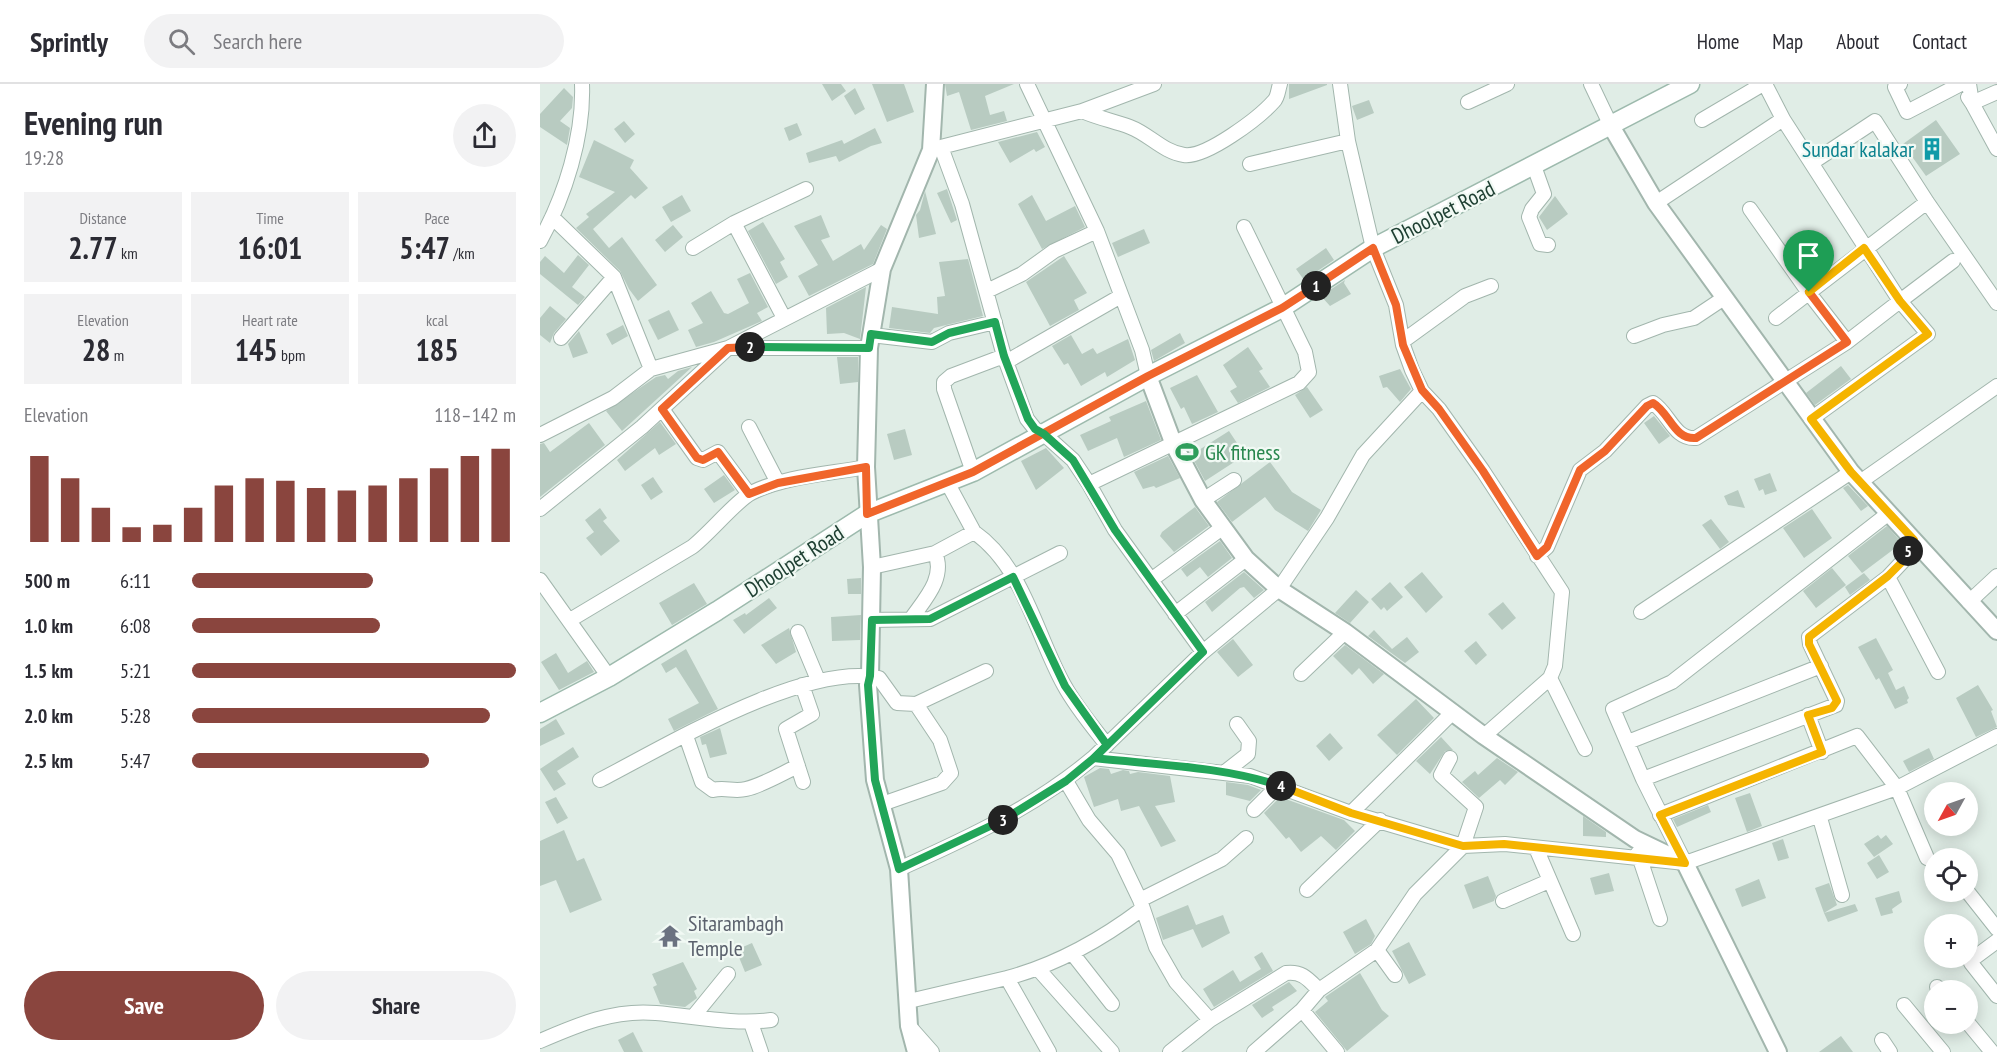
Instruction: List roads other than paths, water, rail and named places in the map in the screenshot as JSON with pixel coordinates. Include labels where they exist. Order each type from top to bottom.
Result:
[{"type":"main road","name":"Dhoolpet Road","points":[[540,713],[609,676],[867,514],[973,472],[1148,376],[1282,308],[1373,248],[1690,84]]},
{"type":"street","points":[[540,241],[569,168],[583,110],[582,84]]},
{"type":"street","points":[[935,84],[936,148],[962,204],[1005,359],[1028,419],[1035,429],[1044,434],[1073,460],[1115,530],[1203,652]]},
{"type":"street","points":[[1027,84],[1097,231],[1142,350],[1148,376],[1174,445],[1203,500],[1221,528],[1246,559],[1279,589],[1345,632],[1484,736],[1635,839],[1685,863]]},
{"type":"street","points":[[936,148],[1082,111],[1154,84]]},
{"type":"street","points":[[1082,111],[1109,123],[1131,127],[1172,152],[1185,155],[1197,154],[1238,132],[1274,102],[1280,84]]},
{"type":"street","points":[[1340,84],[1348,141],[1373,248],[1396,305],[1403,341],[1412,370],[1422,390],[1439,409],[1483,471],[1562,592],[1555,666],[1550,678],[1484,736]]},
{"type":"street","points":[[1468,102],[1507,84]]},
{"type":"street","points":[[1591,84],[1611,126],[1656,204],[1811,419],[1855,477],[1997,631]]},
{"type":"street","points":[[1702,120],[1764,84],[1783,119],[1813,162],[1864,248],[1900,301],[1928,334],[1811,419]]},
{"type":"street","points":[[1900,84],[1895,87],[1907,112],[1962,84],[1997,149]]},
{"type":"street","points":[[1972,103],[1997,92]]},
{"type":"street","points":[[1656,204],[1783,119]]},
{"type":"street","points":[[1813,162],[1875,121],[1927,202],[1997,303]]},
{"type":"street","points":[[1250,164],[1348,141]]},
{"type":"street","points":[[916,1052],[909,1026],[899,869],[875,780],[868,685],[872,567],[867,514],[866,467],[870,341],[882,269],[936,148]]},
{"type":"street","points":[[1534,166],[1544,194],[1532,209],[1529,218],[1540,243],[1548,245]]},
{"type":"street","points":[[693,248],[735,223],[806,189]]},
{"type":"street","points":[[1776,318],[1864,248],[1927,202]]},
{"type":"street","points":[[1750,209],[1847,342]]},
{"type":"street","points":[[547,220],[614,277],[651,369]]},
{"type":"street","points":[[735,223],[784,318]]},
{"type":"street","points":[[1089,484],[1299,383],[1309,372],[1305,352],[1245,227]]},
{"type":"street","points":[[987,291],[1022,274],[1054,251],[1097,231]]},
{"type":"street","points":[[1537,556],[1547,547],[1580,470],[1605,451],[1647,406],[1653,403],[1659,406],[1680,435],[1689,439],[1696,438],[1847,342],[1953,261]]},
{"type":"street","points":[[540,509],[662,409],[728,348],[882,269]]},
{"type":"street","points":[[561,338],[614,277]]},
{"type":"street","points":[[1403,341],[1465,296],[1491,286]]},
{"type":"street","points":[[973,472],[944,389],[944,382],[951,376],[1005,359],[1121,296]]},
{"type":"street","points":[[1634,336],[1663,325],[1694,318],[1724,298]]},
{"type":"street","points":[[540,435],[613,398],[651,369],[728,348],[870,341],[932,342],[949,333],[995,322]]},
{"type":"street","points":[[1641,612],[1997,386]]},
{"type":"street","points":[[899,869],[988,830],[1066,781],[1094,758],[1203,652],[1279,589],[1327,518],[1364,455],[1422,390]]},
{"type":"street","points":[[662,409],[697,458],[703,460],[718,452],[749,494]]},
{"type":"street","points":[[749,427],[778,483]]},
{"type":"street","points":[[570,620],[692,547],[711,533],[749,494],[778,483],[866,467]]},
{"type":"street","points":[[1203,500],[1234,480]]},
{"type":"street","points":[[946,482],[974,532],[985,540],[1013,577],[1065,686],[1107,745]]},
{"type":"street","points":[[1778,1052],[1643,780],[1613,709],[1672,682],[1889,513]]},
{"type":"street","points":[[1151,580],[1221,528]]},
{"type":"street","points":[[872,567],[935,553],[974,532]]},
{"type":"street","points":[[1643,780],[1808,715],[1832,708],[1837,701],[1809,644],[1809,637],[1888,576],[1904,560],[1914,540]]},
{"type":"street","points":[[911,619],[934,588],[938,567],[935,553]]},
{"type":"street","points":[[872,620],[930,619],[1060,553]]},
{"type":"street","points":[[1175,614],[1246,559]]},
{"type":"street","points":[[1888,576],[1938,672]]},
{"type":"street","points":[[1969,602],[1997,576]]},
{"type":"street","points":[[540,580],[609,676]]},
{"type":"street","points":[[798,632],[818,680]]},
{"type":"street","points":[[1301,675],[1345,632]]},
{"type":"street","points":[[1628,742],[1821,666]]},
{"type":"street","points":[[600,780],[779,692],[818,680],[870,676],[879,678],[897,703],[916,704],[986,671]]},
{"type":"street","points":[[1550,678],[1585,749]]},
{"type":"street","points":[[802,685],[812,714],[786,729],[803,782]]},
{"type":"street","points":[[882,804],[942,783],[951,773],[940,740],[916,704]]},
{"type":"street","points":[[1351,813],[1453,712]]},
{"type":"street","points":[[1808,715],[1822,752]]},
{"type":"street","points":[[1225,772],[1248,754],[1249,741],[1237,724]]},
{"type":"street","points":[[686,736],[702,782],[713,790],[728,787],[738,790],[748,789],[798,766]]},
{"type":"street","points":[[1660,815],[1822,752],[1857,736],[1897,788],[1924,851]]},
{"type":"street","points":[[1094,758],[1225,772],[1279,786],[1351,813],[1463,846],[1504,844],[1685,863],[1820,818],[1897,788],[1997,736]]},
{"type":"street","points":[[1254,1052],[1302,1010],[1319,990],[1377,950],[1415,894],[1463,846],[1476,807],[1441,775],[1450,759]]},
{"type":"street","points":[[1066,781],[1089,820],[1118,854],[1141,905],[1156,947],[1176,982],[1210,1020]]},
{"type":"street","points":[[1254,810],[1279,786]]},
{"type":"street","points":[[1820,818],[1842,895]]},
{"type":"street","points":[[1307,890],[1380,820]]},
{"type":"street","points":[[909,1001],[1039,970],[1072,952],[1141,905],[1222,859],[1246,838]]},
{"type":"street","points":[[1635,839],[1639,858],[1660,919]]},
{"type":"street","points":[[1536,848],[1573,934]]},
{"type":"street","points":[[1503,901],[1549,881]]},
{"type":"street","points":[[1976,902],[1997,929]]},
{"type":"street","points":[[1997,941],[1974,958],[1971,963],[1997,996]]},
{"type":"street","points":[[1377,950],[1395,975]]},
{"type":"street","points":[[1072,952],[1112,1004]]},
{"type":"street","points":[[1039,970],[1112,1052]]},
{"type":"street","points":[[1170,1052],[1210,1020],[1286,973],[1296,972],[1305,975],[1319,990]]},
{"type":"street","points":[[693,1017],[728,974]]},
{"type":"street","points":[[1007,978],[1048,1052]]},
{"type":"street","points":[[1904,1005],[1943,1052]]},
{"type":"street","points":[[1302,1010],[1337,1052]]},
{"type":"street","points":[[540,1041],[597,1017],[653,1012],[751,1023],[771,1020]]},
{"type":"street","points":[[751,1023],[761,1052]]},
{"type":"street","points":[[909,1026],[932,1052]]},
{"type":"street","points":[[1977,1034],[1992,1052]]},
{"type":"street","points":[[1882,1040],[1890,1052]]},
{"type":"place","name":"Sundar kalakar","points":[[1932,149]]},
{"type":"place","name":"GK fitness","points":[[1187,452]]},
{"type":"place","name":"Sitarambagh Temple","points":[[670,936]]}]
